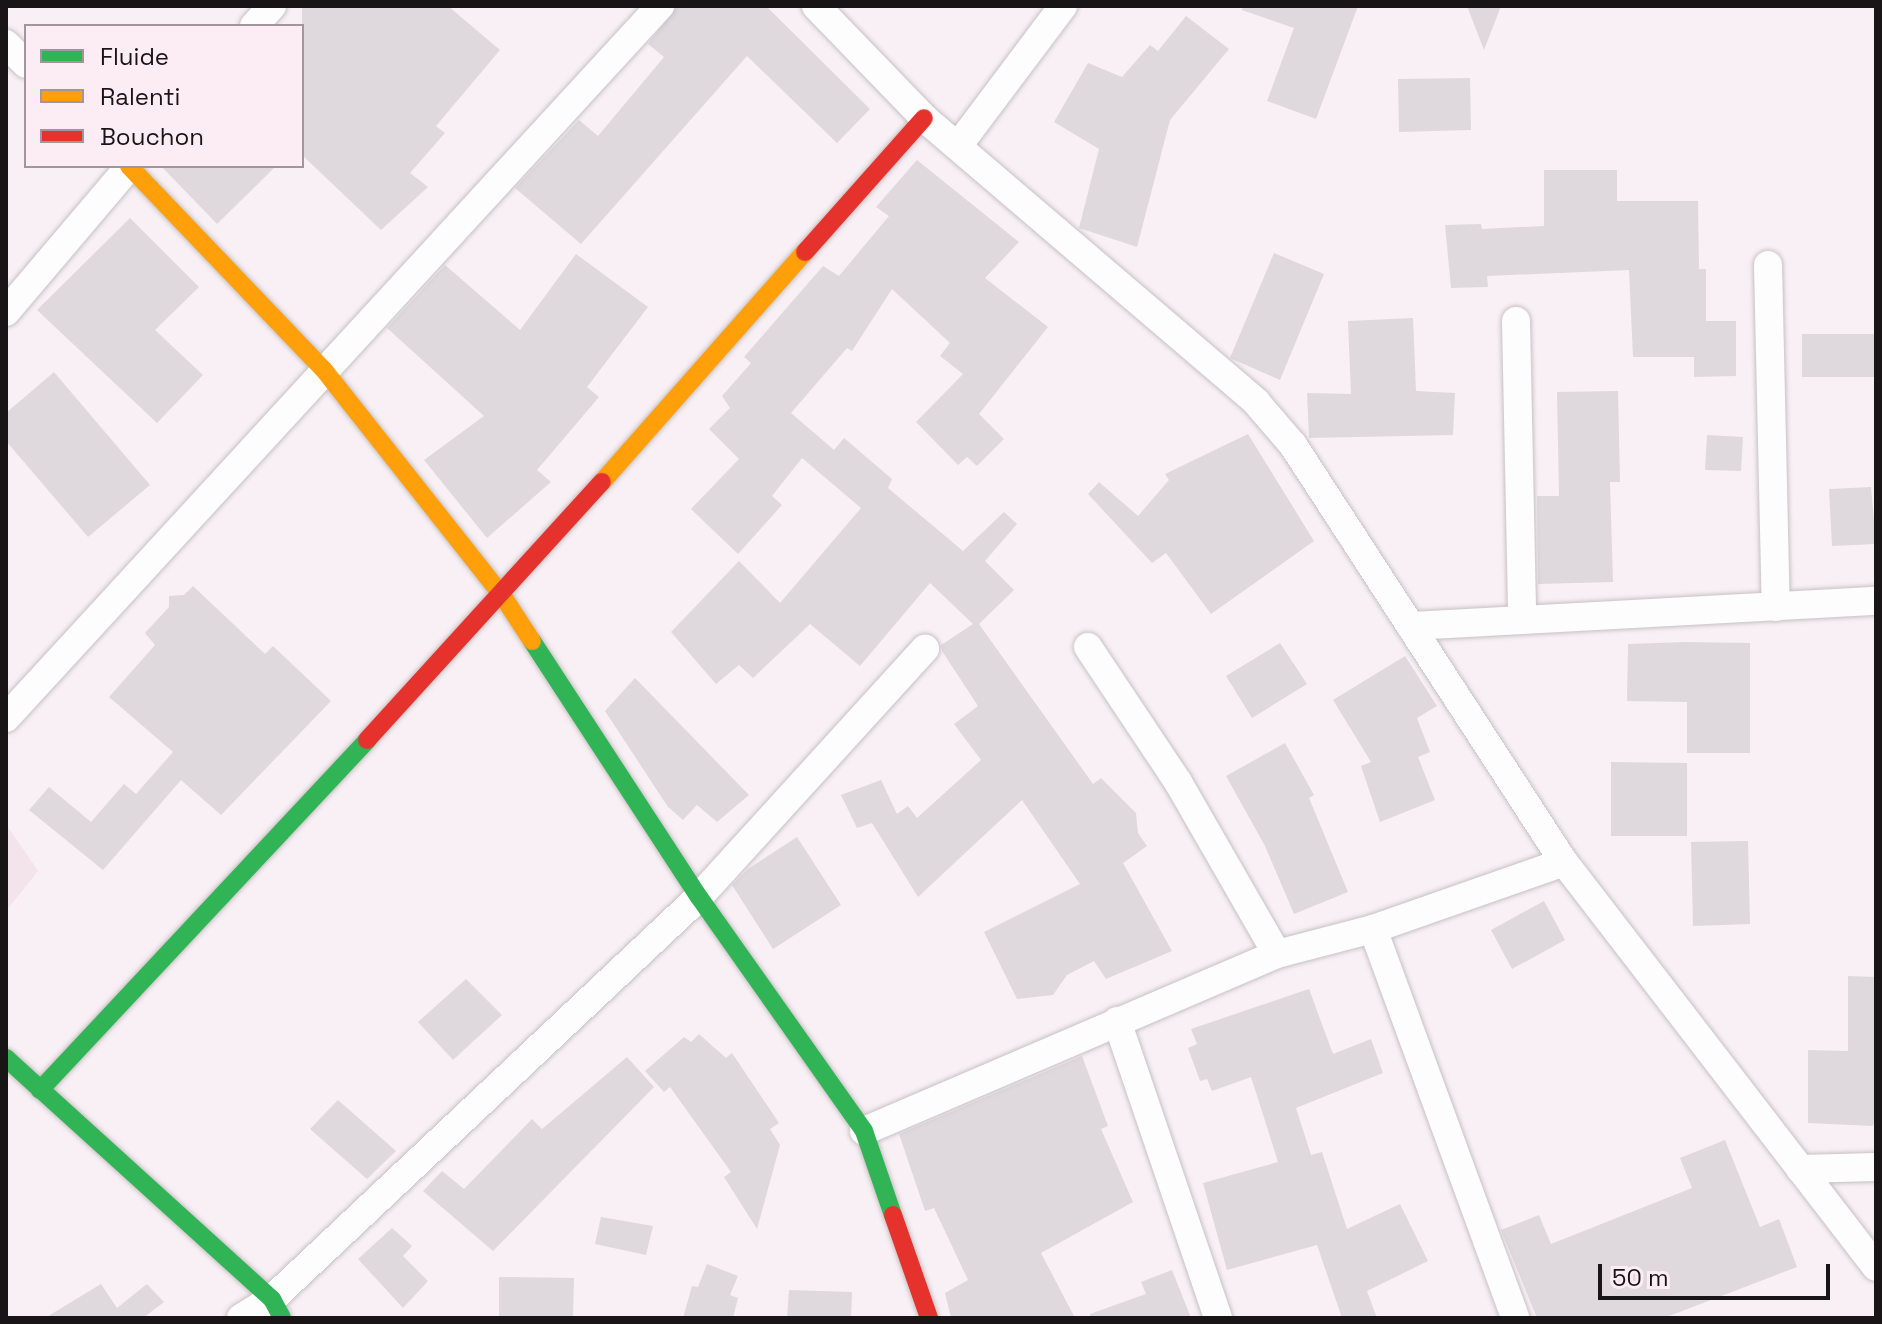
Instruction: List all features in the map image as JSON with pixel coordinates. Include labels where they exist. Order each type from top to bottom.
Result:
[{"type":"street","points":[[256,24],[272,6]]},
{"type":"street","points":[[6,718],[660,6]]},
{"type":"street","points":[[816,6],[924,118],[1256,402],[1293,445],[1564,862],[1876,1267]]},
{"type":"street","points":[[958,146],[1063,6]]},
{"type":"street","points":[[6,44],[24,62]]},
{"type":"street","points":[[40,1090],[502,595],[924,118]]},
{"type":"street","points":[[6,312],[128,168]]},
{"type":"street","points":[[132,168],[324,370],[502,595],[699,897],[864,1131],[929,1318]]},
{"type":"street","points":[[1768,265],[1776,607]]},
{"type":"street","points":[[1516,321],[1522,619]]},
{"type":"street","points":[[1412,626],[1876,601]]},
{"type":"street","points":[[1088,647],[1178,782],[1277,954]]},
{"type":"street","points":[[241,1318],[277,1308],[699,897],[925,649]]},
{"type":"street","points":[[864,1131],[1277,954],[1373,929],[1564,862]]},
{"type":"street","points":[[1373,929],[1515,1318]]},
{"type":"street","points":[[1117,1021],[1218,1318]]},
{"type":"street","points":[[9,1066],[40,1090],[277,1308]]},
{"type":"street","points":[[1800,1169],[1876,1167]]},
{"type":"shaded area","points":[[6,824],[38,871],[6,911]]},
{"type":"building","points":[[302,6],[448,6],[500,50],[436,126],[445,133],[410,173],[428,187],[381,230],[304,157]]},
{"type":"building","points":[[677,6],[766,6],[870,109],[837,143],[747,56],[581,244],[515,188],[579,120],[598,136],[664,57],[648,44]]},
{"type":"building","points":[[1243,6],[1358,6],[1316,119],[1267,101],[1294,28],[1242,10]]},
{"type":"building","points":[[1467,6],[1501,6],[1484,50]]},
{"type":"building","points":[[1186,16],[1229,49],[1170,120],[1137,247],[1079,228],[1099,149],[1054,122],[1088,63],[1122,77],[1150,45],[1158,51]]},
{"type":"building","points":[[1470,78],[1471,130],[1399,132],[1398,79]]},
{"type":"building","points":[[917,160],[1019,242],[985,278],[1048,327],[979,414],[1004,439],[977,466],[967,457],[958,465],[916,422],[963,374],[940,356],[950,343],[892,289],[852,351],[847,348],[791,413],[834,450],[844,438],[892,479],[888,488],[963,551],[1004,512],[1017,524],[985,561],[1014,590],[979,624],[1093,784],[1101,778],[1136,813],[1138,833],[1147,846],[1123,863],[1172,951],[1106,979],[1094,961],[1067,975],[1053,995],[1017,999],[984,932],[1080,884],[1022,800],[918,897],[872,823],[857,828],[841,795],[881,780],[897,814],[908,806],[917,818],[981,760],[954,724],[978,706],[941,645],[973,624],[930,583],[860,666],[810,624],[753,678],[739,665],[716,684],[671,632],[739,561],[780,603],[861,508],[802,458],[772,496],[782,505],[738,554],[691,509],[739,459],[709,429],[730,408],[722,396],[751,363],[744,357],[823,266],[839,276],[889,216],[876,207]]},
{"type":"building","points":[[163,168],[274,168],[217,224]]},
{"type":"building","points":[[1544,170],[1617,170],[1617,201],[1698,201],[1699,269],[1706,269],[1706,321],[1736,321],[1736,376],[1694,377],[1694,357],[1633,357],[1629,270],[1487,276],[1488,287],[1451,288],[1445,225],[1481,224],[1482,229],[1544,226]]},
{"type":"building","points":[[130,218],[199,287],[155,330],[203,375],[157,423],[37,310]]},
{"type":"building","points":[[1274,253],[1324,274],[1280,380],[1230,358]]},
{"type":"building","points":[[576,254],[648,307],[587,387],[599,397],[537,470],[551,482],[487,538],[424,460],[484,416],[387,328],[445,265],[520,330]]},
{"type":"building","points":[[1413,318],[1416,391],[1455,393],[1453,435],[1309,438],[1307,393],[1351,394],[1348,321]]},
{"type":"building","points":[[1802,334],[1876,334],[1876,377],[1802,377]]},
{"type":"building","points":[[54,372],[150,485],[88,537],[6,441],[6,413]]},
{"type":"building","points":[[1618,391],[1620,482],[1610,482],[1613,582],[1538,584],[1537,496],[1559,496],[1557,392]]},
{"type":"building","points":[[1248,434],[1314,541],[1211,614],[1166,553],[1152,563],[1088,494],[1099,482],[1138,516],[1169,480],[1165,474]]},
{"type":"building","points":[[1707,435],[1743,437],[1741,471],[1705,470]]},
{"type":"building","points":[[1871,487],[1876,544],[1832,546],[1829,489]]},
{"type":"building","points":[[193,586],[265,654],[273,646],[331,701],[221,815],[181,780],[103,870],[29,810],[49,787],[91,822],[124,784],[136,794],[173,752],[109,697],[155,645],[145,633],[169,607],[169,596],[184,595]]},
{"type":"building","points":[[1280,643],[1307,684],[1252,718],[1226,676]]},
{"type":"building","points":[[1750,643],[1750,753],[1687,753],[1687,702],[1627,701],[1628,644]]},
{"type":"building","points":[[1405,656],[1437,706],[1417,718],[1430,752],[1418,757],[1435,800],[1380,822],[1361,766],[1371,762],[1333,700]]},
{"type":"building","points":[[635,678],[749,795],[717,822],[697,805],[683,820],[668,807],[605,711]]},
{"type":"building","points":[[1285,743],[1314,795],[1309,798],[1348,892],[1294,914],[1265,846],[1226,776]]},
{"type":"building","points":[[1611,762],[1687,763],[1687,836],[1611,836]]},
{"type":"building","points":[[797,837],[841,905],[773,949],[732,885],[748,869]]},
{"type":"building","points":[[1748,841],[1750,924],[1693,926],[1691,842]]},
{"type":"building","points":[[1544,901],[1565,940],[1512,969],[1491,930]]},
{"type":"building","points":[[1848,976],[1876,977],[1876,1116],[1873,1126],[1808,1123],[1808,1050],[1848,1051]]},
{"type":"building","points":[[466,979],[502,1015],[453,1060],[418,1022]]},
{"type":"building","points":[[1309,989],[1333,1054],[1371,1039],[1383,1073],[1296,1108],[1311,1155],[1322,1152],[1347,1229],[1400,1204],[1428,1261],[1367,1291],[1377,1318],[1342,1318],[1317,1245],[1227,1270],[1203,1183],[1278,1162],[1251,1077],[1212,1091],[1207,1079],[1200,1081],[1188,1048],[1197,1044],[1191,1029]]},
{"type":"building","points":[[699,1034],[726,1058],[732,1053],[779,1123],[770,1129],[780,1145],[757,1229],[724,1177],[731,1172],[670,1087],[664,1092],[645,1071],[684,1037],[691,1042]]},
{"type":"building","points":[[1082,1056],[1108,1126],[1101,1129],[1133,1202],[1041,1253],[1075,1318],[951,1318],[945,1293],[968,1280],[934,1208],[925,1211],[899,1134]]},
{"type":"building","points":[[627,1057],[654,1087],[493,1251],[423,1191],[442,1171],[464,1189],[532,1119],[542,1129]]},
{"type":"building","points":[[338,1100],[396,1151],[367,1179],[310,1129]]},
{"type":"building","points":[[1725,1140],[1760,1227],[1779,1219],[1797,1267],[1664,1318],[1537,1318],[1501,1230],[1539,1215],[1551,1244],[1692,1188],[1680,1158]]},
{"type":"building","points":[[601,1217],[653,1226],[646,1255],[595,1244]]},
{"type":"building","points":[[392,1228],[412,1246],[403,1256],[428,1281],[403,1308],[358,1259]]},
{"type":"building","points":[[707,1264],[738,1276],[730,1295],[738,1298],[733,1318],[683,1318],[692,1286],[698,1287]]},
{"type":"building","points":[[1172,1270],[1191,1318],[1090,1318],[1090,1314],[1146,1294],[1141,1282]]},
{"type":"building","points":[[499,1277],[574,1278],[573,1318],[499,1318]]},
{"type":"building","points":[[101,1284],[117,1308],[147,1284],[164,1302],[143,1318],[45,1318]]},
{"type":"building","points":[[789,1290],[852,1292],[851,1318],[787,1318]]},
{"type":"traffic: fast","points":[[532,641],[699,897],[864,1131],[893,1215]]},
{"type":"traffic: fast","points":[[40,1090],[367,740]]},
{"type":"traffic: fast","points":[[6,1058],[272,1299],[282,1318]]},
{"type":"traffic: slow","points":[[131,168],[324,370],[502,595],[532,641]]},
{"type":"traffic: slow","points":[[602,482],[805,252]]},
{"type":"traffic: jam","points":[[805,252],[924,118]]},
{"type":"traffic: jam","points":[[367,740],[602,482]]},
{"type":"traffic: jam","points":[[893,1215],[929,1318]]}]
